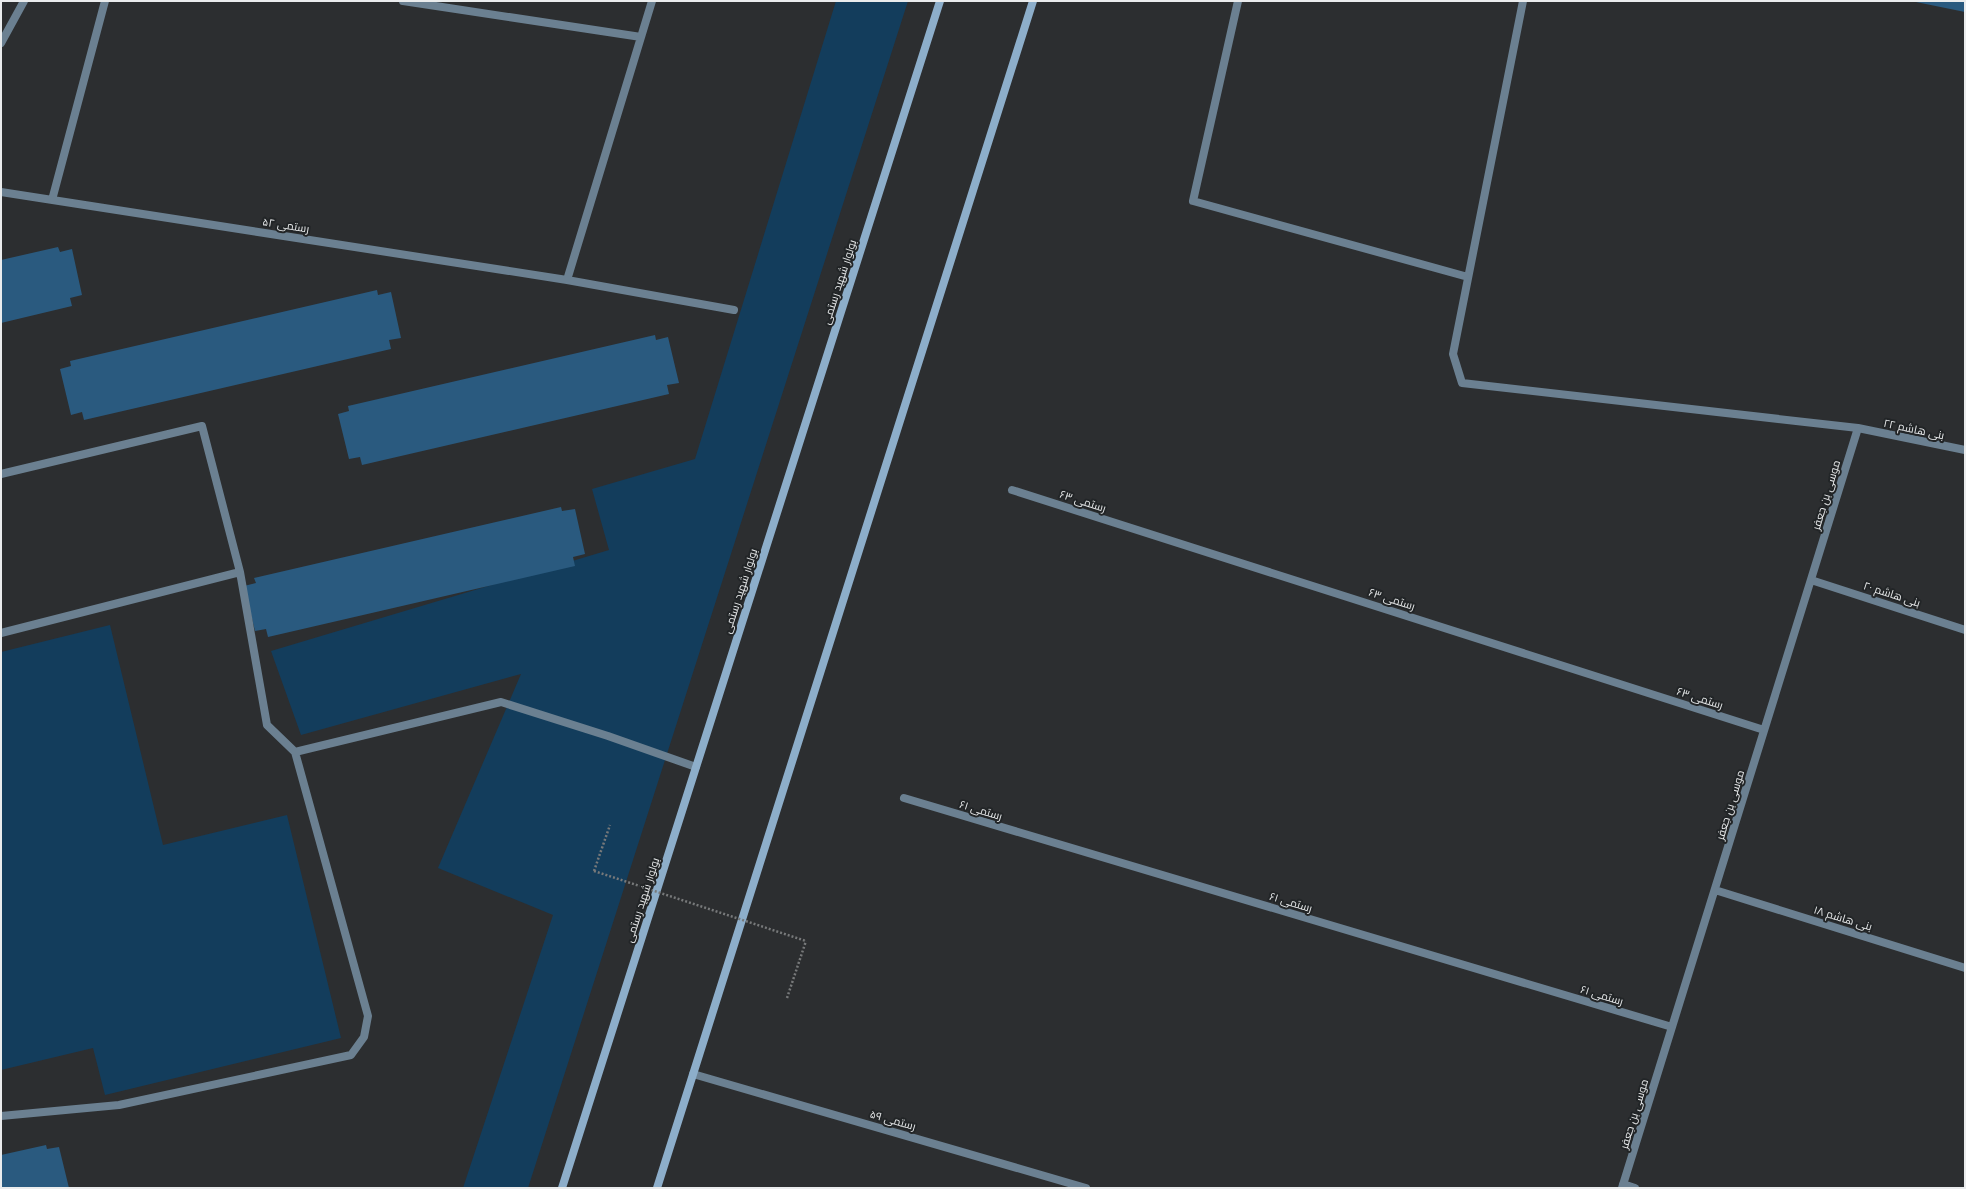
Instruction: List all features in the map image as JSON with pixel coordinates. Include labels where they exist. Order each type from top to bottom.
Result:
[{"type":"main road","name":"بولوار شهید رستمی","points":[[562,1188],[940,1]]},
{"type":"main road","points":[[657,1188],[1033,1]]},
{"type":"street","points":[[1,43],[24,1]]},
{"type":"street","points":[[52,200],[105,1]]},
{"type":"street","points":[[403,1],[641,37]]},
{"type":"street","points":[[567,280],[652,1]]},
{"type":"street","points":[[1238,1],[1193,200],[1468,277],[1523,1]]},
{"type":"street","name":"رستمی ۵۲","points":[[1,192],[567,280],[734,310]]},
{"type":"street","name":"بنی هاشم ۲۲","points":[[1468,277],[1453,354],[1462,383],[1858,428],[1965,450]]},
{"type":"street","points":[[1,474],[202,426],[240,572],[267,725],[295,752],[368,1016],[364,1037],[351,1055],[119,1105],[1,1116]]},
{"type":"street","name":"موسی بن جعفر","points":[[1623,1186],[1858,428]]},
{"type":"street","name":"رستمی ۶۳","points":[[1012,490],[1764,730]]},
{"type":"street","points":[[1,633],[240,572]]},
{"type":"street","name":"بنی هاشم ۲۰","points":[[1811,580],[1965,630]]},
{"type":"street","points":[[295,752],[501,702],[608,736],[696,767]]},
{"type":"street","name":"رستمی ۶۱","points":[[904,798],[1672,1027]]},
{"type":"street","name":"بنی هاشم ۱۸","points":[[1715,890],[1965,968]]},
{"type":"street","name":"رستمی ۵۹","points":[[693,1074],[1086,1188]]},
{"type":"street","points":[[1623,1186],[1635,1188]]},
{"type":"path","points":[[610,825],[594,871],[806,941],[787,998]]},
{"type":"shaded area","points":[[836,1],[908,1],[528,1188],[463,1188],[553,915],[438,868],[521,674],[301,735],[271,651],[609,550],[592,489],[695,459]]},
{"type":"shaded area","points":[[110,625],[163,845],[287,815],[341,1038],[105,1095],[93,1048],[1,1070],[1,652]]},
{"type":"building","points":[[1965,1],[1965,12],[1916,2]]},
{"type":"building","points":[[58,247],[60,252],[72,249],[82,295],[70,298],[72,306],[1,323],[1,260]]},
{"type":"building","points":[[377,290],[378,295],[391,292],[401,338],[389,340],[391,349],[84,420],[82,412],[71,415],[60,369],[71,366],[70,361]]},
{"type":"building","points":[[655,335],[656,340],[668,337],[679,383],[667,385],[669,394],[362,465],[360,457],[349,459],[338,414],[349,411],[348,406]]},
{"type":"building","points":[[561,507],[562,511],[575,509],[585,554],[573,557],[575,566],[268,637],[266,629],[255,631],[244,586],[256,583],[254,578]]},
{"type":"building","points":[[46,1145],[47,1149],[59,1147],[69,1188],[1,1188],[1,1155]]}]
